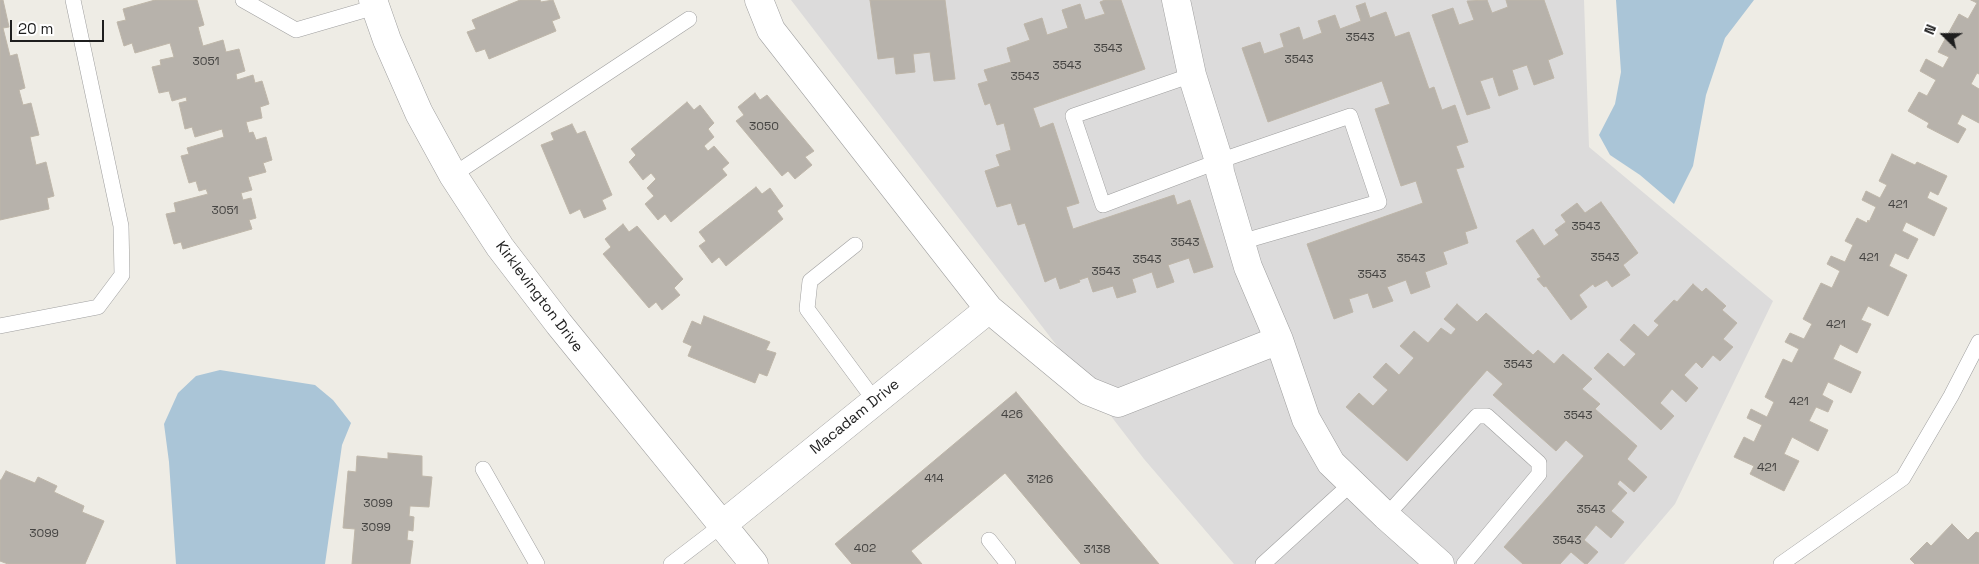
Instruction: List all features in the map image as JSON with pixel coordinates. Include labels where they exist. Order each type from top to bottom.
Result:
[{"type":"street","points":[[759,0],[771,30],[989,309],[1088,391],[1118,403],[1279,340]]},
{"type":"street","points":[[1176,0],[1192,74],[1219,161],[1220,172],[1240,242],[1248,267],[1279,340],[1306,419],[1331,463],[1440,564]]},
{"type":"street","name":"Kirklevington Drive","points":[[374,3],[387,40],[419,112],[453,175],[500,247],[558,324],[754,564]]},
{"type":"street","name":"Macadam Drive","points":[[722,525],[989,309]]},
{"type":"lane","points":[[0,326],[98,307],[122,275],[121,226],[73,0]]},
{"type":"lane","points":[[243,0],[296,30],[374,3]]},
{"type":"lane","points":[[453,175],[689,19]]},
{"type":"lane","points":[[1192,74],[1073,116],[1103,206],[1219,161],[1350,116],[1379,202],[1240,242]]},
{"type":"lane","points":[[855,245],[810,281],[807,309],[875,401]]},
{"type":"lane","points":[[1781,564],[1903,478],[1951,396],[1979,342]]},
{"type":"lane","points":[[1386,516],[1477,416],[1487,416],[1539,463],[1539,474],[1464,564]]},
{"type":"lane","points":[[483,469],[537,564]]},
{"type":"lane","points":[[1263,564],[1352,483]]},
{"type":"lane","points":[[671,564],[722,525]]},
{"type":"lane","points":[[989,540],[1008,564]]},
{"type":"shaded area","points":[[791,0],[1584,0],[1589,147],[1773,301],[1675,504],[1624,564],[1234,564],[1144,459]]},
{"type":"water","points":[[1616,0],[1754,0],[1725,38],[1706,95],[1693,166],[1674,204],[1640,175],[1610,155],[1599,135],[1615,104],[1621,72]]},
{"type":"water","points":[[220,370],[315,385],[333,400],[351,423],[342,445],[325,564],[176,564],[169,462],[164,424],[178,393],[196,376]]},
{"type":"building","points":[[0,0],[3,0],[9,27],[3,28],[10,56],[17,54],[25,88],[19,90],[23,105],[31,103],[39,135],[30,137],[36,165],[46,162],[54,196],[47,198],[49,209],[0,220]]},
{"type":"building","points":[[155,0],[197,0],[204,25],[198,27],[203,46],[223,40],[226,52],[239,49],[245,71],[236,74],[237,80],[253,75],[255,83],[262,81],[269,104],[260,107],[262,118],[246,122],[249,133],[253,132],[256,140],[266,137],[272,160],[263,163],[266,172],[248,177],[252,190],[241,193],[243,200],[251,198],[256,218],[249,220],[252,229],[183,249],[181,242],[174,244],[166,214],[176,212],[174,203],[208,194],[206,189],[199,191],[196,181],[189,183],[181,156],[189,154],[187,148],[224,137],[222,129],[195,137],[192,127],[185,129],[179,103],[187,101],[186,97],[172,101],[169,91],[159,93],[152,67],[161,65],[160,60],[174,57],[170,43],[135,53],[132,43],[124,46],[117,22],[126,20],[123,9]]},
{"type":"building","points":[[520,0],[540,0],[541,2],[553,0],[560,18],[552,21],[556,31],[489,59],[485,49],[476,52],[467,32],[476,29],[472,20]]},
{"type":"building","points":[[870,0],[945,0],[955,79],[934,81],[930,52],[913,54],[915,72],[896,74],[894,57],[878,59]]},
{"type":"building","points":[[1105,0],[1121,0],[1145,69],[1033,108],[1040,128],[1053,123],[1079,203],[1066,207],[1073,229],[1174,195],[1177,205],[1190,200],[1213,267],[1194,273],[1189,258],[1168,265],[1174,282],[1157,288],[1152,272],[1132,279],[1136,292],[1117,298],[1113,286],[1093,292],[1088,277],[1060,289],[1056,277],[1045,282],[1025,223],[1018,225],[1011,203],[997,207],[985,171],[1000,166],[996,155],[1011,150],[1004,123],[997,125],[990,103],[985,105],[978,84],[988,81],[984,70],[1011,62],[1007,48],[1030,40],[1024,24],[1042,18],[1047,35],[1068,28],[1062,10],[1080,4],[1085,20],[1105,14],[1100,2]]},
{"type":"building","points":[[1487,0],[1492,13],[1508,7],[1506,0],[1544,0],[1563,54],[1548,60],[1554,78],[1534,85],[1527,65],[1512,70],[1518,89],[1499,96],[1493,77],[1480,81],[1490,108],[1467,115],[1432,15],[1453,8],[1459,25],[1474,20],[1467,1]]},
{"type":"building","points":[[1971,0],[1979,0],[1979,74],[1977,73],[1971,84],[1979,89],[1979,123],[1962,114],[1957,124],[1966,129],[1958,143],[1927,127],[1929,123],[1908,111],[1919,92],[1927,96],[1936,80],[1920,71],[1926,59],[1943,68],[1949,57],[1938,52],[1959,14],[1968,19],[1977,3]]},
{"type":"building","points":[[1365,3],[1370,18],[1386,12],[1395,37],[1409,32],[1429,89],[1434,87],[1442,110],[1455,105],[1468,142],[1456,146],[1464,167],[1456,169],[1477,228],[1465,232],[1468,243],[1443,252],[1447,264],[1425,272],[1430,287],[1411,294],[1406,280],[1387,287],[1393,301],[1373,308],[1368,293],[1349,299],[1353,312],[1334,319],[1307,244],[1423,203],[1416,181],[1401,186],[1375,109],[1390,104],[1382,81],[1268,122],[1242,48],[1260,42],[1264,54],[1284,47],[1280,34],[1299,27],[1303,40],[1322,33],[1318,21],[1335,15],[1340,29],[1361,21],[1356,6]]},
{"type":"building","points":[[755,93],[760,100],[767,95],[814,151],[805,157],[812,165],[795,179],[788,171],[782,176],[736,121],[744,115],[738,107]]},
{"type":"building","points":[[687,102],[694,110],[700,105],[714,123],[708,129],[714,137],[704,146],[708,151],[714,146],[729,163],[722,169],[727,175],[671,222],[665,214],[658,220],[645,204],[654,196],[647,188],[656,179],[651,173],[643,180],[629,162],[636,155],[631,149]]},
{"type":"building","points":[[572,124],[577,134],[585,131],[612,195],[602,200],[606,209],[584,218],[580,209],[570,214],[541,145],[554,140],[551,133]]},
{"type":"building","points":[[1892,154],[1915,165],[1917,162],[1947,176],[1938,195],[1930,191],[1927,198],[1947,208],[1934,236],[1906,222],[1902,231],[1918,239],[1908,259],[1895,253],[1889,266],[1907,275],[1888,316],[1868,306],[1861,320],[1871,324],[1857,353],[1840,344],[1833,359],[1861,372],[1851,393],[1828,382],[1822,395],[1833,401],[1828,412],[1816,407],[1809,421],[1828,430],[1818,451],[1792,437],[1784,454],[1799,461],[1784,491],[1750,474],[1754,466],[1734,457],[1744,437],[1754,442],[1762,425],[1747,418],[1751,409],[1767,417],[1774,402],[1765,397],[1783,359],[1792,363],[1799,349],[1785,342],[1790,333],[1804,339],[1812,324],[1803,319],[1821,283],[1832,288],[1840,271],[1827,264],[1831,256],[1845,262],[1853,245],[1845,241],[1857,218],[1867,223],[1868,220],[1869,222],[1876,207],[1862,200],[1866,191],[1880,198],[1887,185],[1879,181]]},
{"type":"building","points":[[756,187],[762,194],[770,188],[783,206],[777,211],[783,219],[726,266],[719,257],[712,263],[699,246],[706,241],[699,232]]},
{"type":"building","points":[[1601,202],[1638,253],[1623,265],[1630,275],[1612,287],[1607,280],[1595,287],[1593,284],[1579,295],[1587,307],[1571,320],[1546,286],[1544,287],[1537,279],[1541,277],[1516,241],[1533,229],[1544,246],[1559,235],[1555,230],[1566,222],[1561,215],[1577,203],[1585,213]]},
{"type":"building","points":[[623,224],[629,232],[637,226],[683,279],[674,288],[680,295],[662,310],[656,302],[649,308],[603,254],[611,247],[605,239]]},
{"type":"building","points":[[1693,284],[1702,292],[1706,288],[1726,306],[1722,310],[1737,323],[1723,339],[1733,347],[1720,361],[1713,355],[1702,368],[1696,362],[1684,375],[1698,388],[1686,402],[1672,389],[1660,403],[1674,416],[1661,430],[1594,368],[1608,353],[1624,367],[1636,354],[1620,340],[1634,324],[1648,337],[1659,325],[1654,321],[1674,300],[1677,302]]},
{"type":"building","points":[[1457,304],[1477,322],[1486,313],[1533,355],[1538,350],[1554,364],[1563,354],[1592,379],[1582,389],[1600,404],[1595,409],[1637,446],[1627,459],[1647,477],[1634,492],[1620,480],[1617,484],[1627,493],[1611,511],[1624,522],[1611,538],[1596,525],[1584,540],[1598,552],[1587,564],[1571,552],[1560,564],[1523,564],[1504,547],[1584,456],[1566,440],[1556,451],[1493,395],[1503,384],[1487,370],[1407,461],[1346,407],[1359,393],[1373,406],[1388,390],[1373,377],[1386,363],[1399,375],[1414,358],[1400,346],[1414,331],[1428,343],[1441,328],[1451,335],[1456,329],[1444,319]]},
{"type":"building","points":[[704,316],[770,342],[766,350],[776,353],[767,376],[759,373],[755,383],[688,356],[692,346],[683,342],[692,321],[701,325]]},
{"type":"building","points":[[1016,392],[1159,564],[1081,564],[1005,473],[911,551],[922,564],[852,564],[835,544]]},
{"type":"building","points":[[388,453],[422,456],[422,476],[432,477],[429,507],[410,506],[409,516],[414,517],[413,531],[408,530],[407,540],[413,541],[410,564],[352,564],[355,529],[343,528],[348,471],[356,472],[357,456],[388,459]]},
{"type":"building","points":[[6,471],[35,483],[38,477],[57,486],[54,492],[84,506],[82,512],[104,521],[85,564],[8,564],[0,561],[0,480]]},
{"type":"building","points":[[1952,524],[1968,540],[1976,532],[1979,533],[1979,564],[1915,564],[1910,559],[1927,542],[1931,546]]}]
